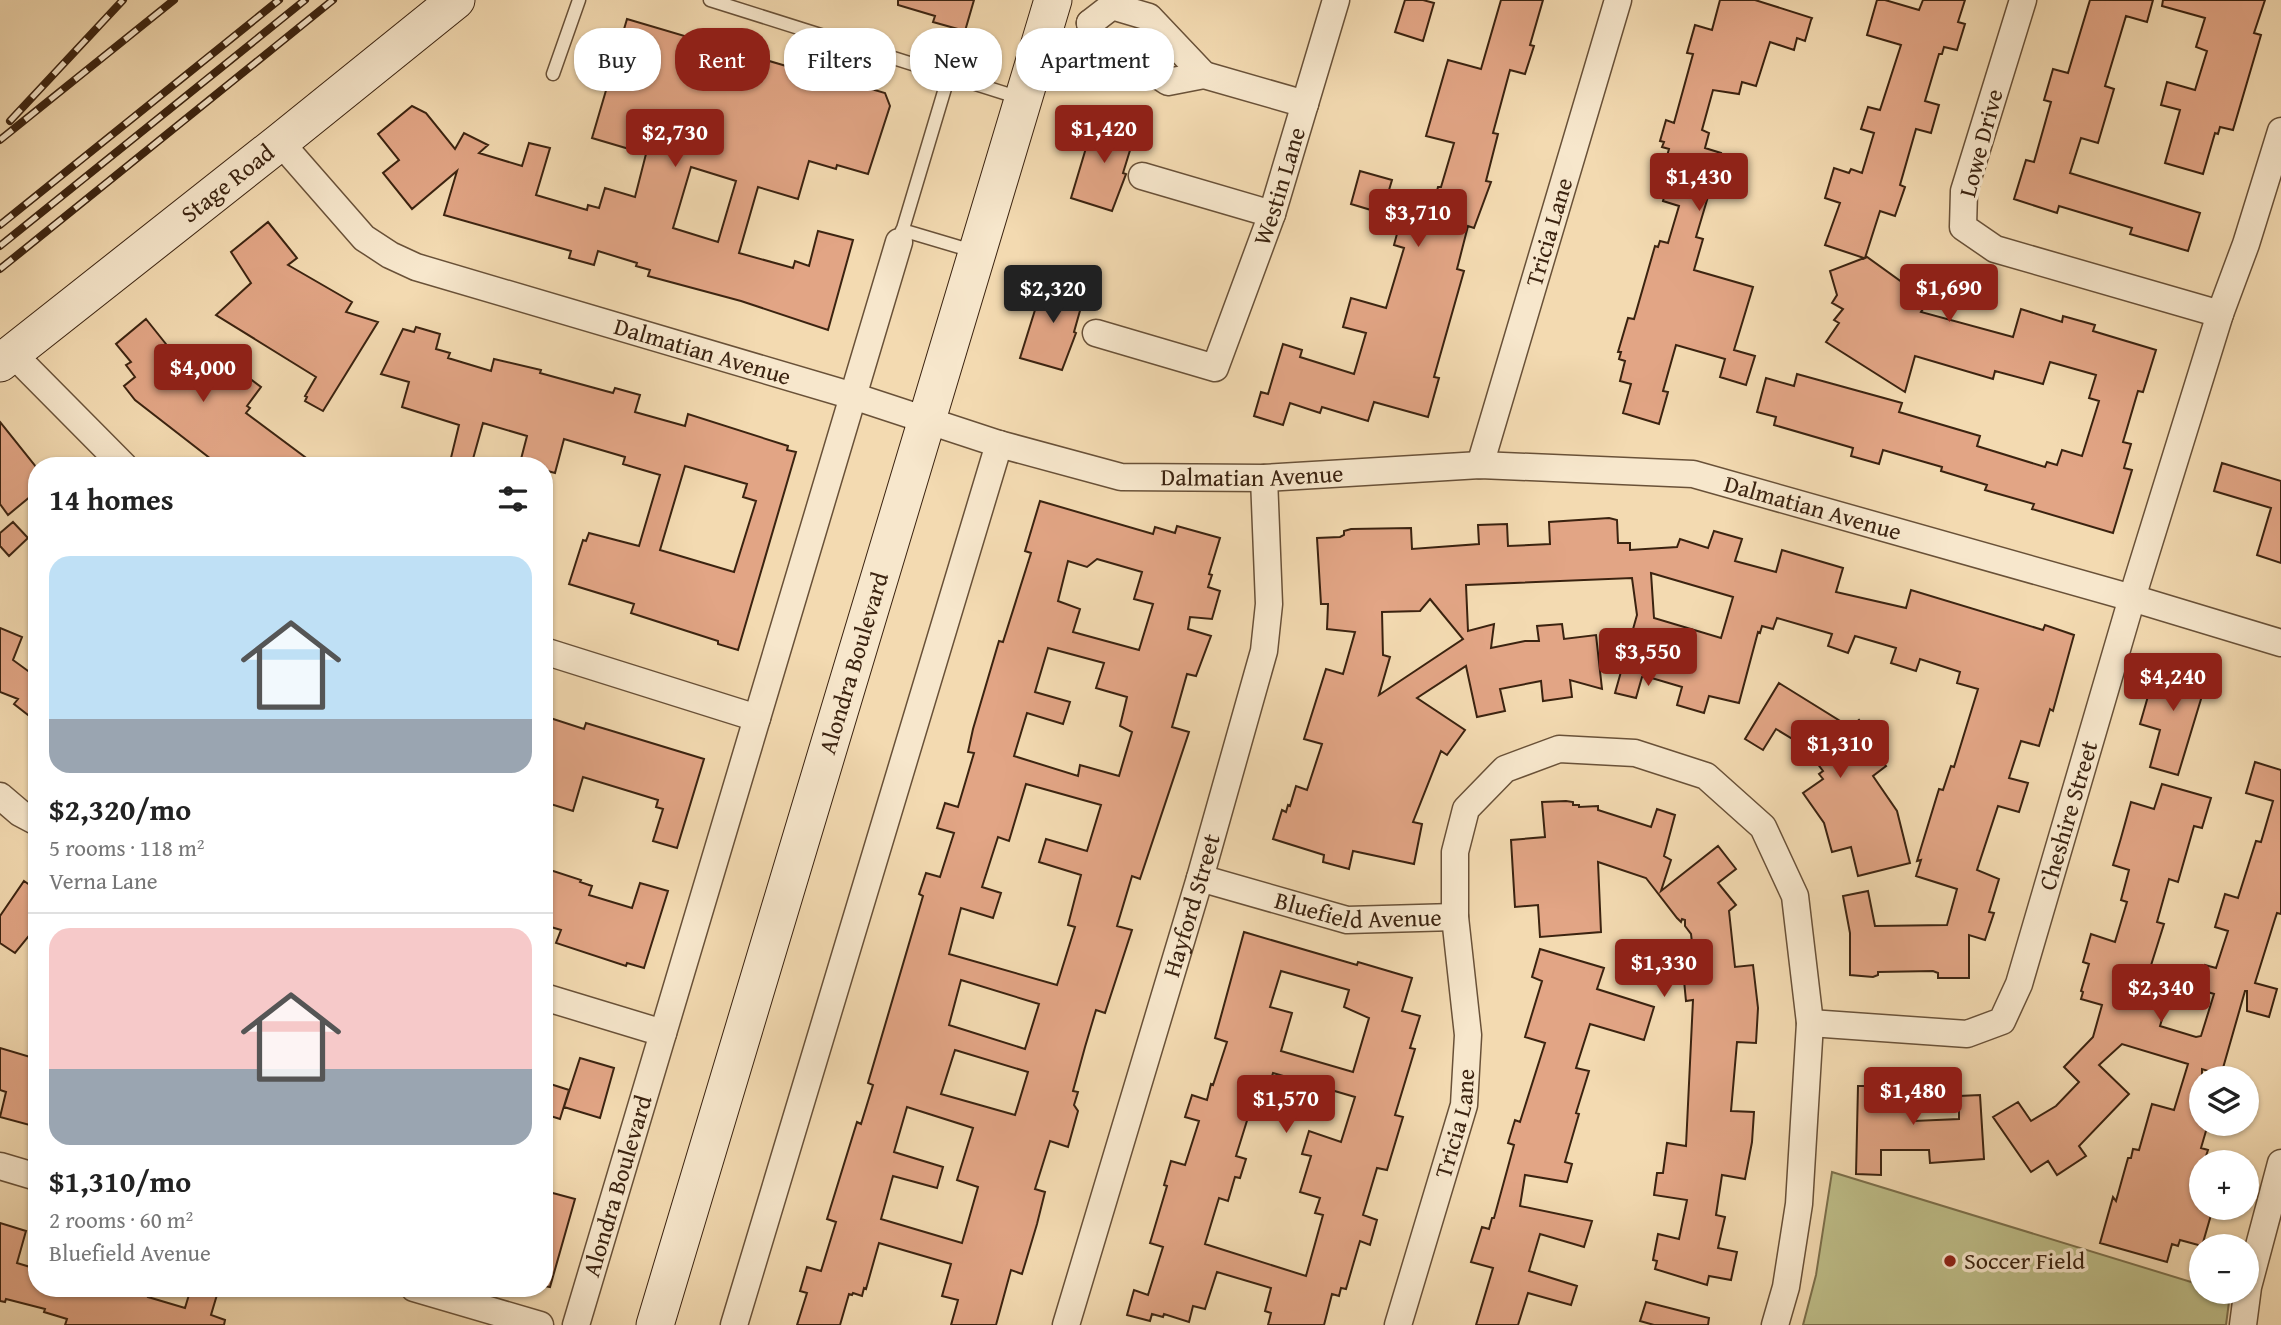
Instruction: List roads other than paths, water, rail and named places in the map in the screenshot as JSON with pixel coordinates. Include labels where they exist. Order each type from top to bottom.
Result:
[{"type":"main road","name":"Stage Road","points":[[6,358],[281,142],[456,0]]},
{"type":"main road","name":"Alondra Boulevard","points":[[655,1325],[1051,5]]},
{"type":"street","name":"Westin Lane","points":[[1096,333],[1215,368],[1272,214],[1336,0]]},
{"type":"street","name":"Tricia Lane","points":[[1480,465],[1618,0]]},
{"type":"street","name":"Lowe Drive","points":[[2023,0],[1964,191],[1963,227],[1995,248],[2220,314]]},
{"type":"street","points":[[1051,5],[1090,23]]},
{"type":"street","points":[[1090,23],[1112,6],[1149,17],[1160,28]]},
{"type":"street","points":[[1090,23],[1091,28]]},
{"type":"street","points":[[1174,43],[1204,75]]},
{"type":"street","points":[[1174,81],[1204,75],[1305,104]]},
{"type":"street","name":"Cheshire Street","points":[[1810,1023],[1967,1034],[2002,1021],[2019,984],[2132,598],[2220,314],[2246,244],[2281,131]]},
{"type":"street","name":"Dalmatian Avenue","points":[[281,142],[364,238],[390,255],[416,267],[853,396],[999,444],[1121,477],[1264,478],[1480,465],[1693,474],[2281,643]]},
{"type":"street","points":[[1142,176],[1272,214]]},
{"type":"street","name":"Alondra Boulevard","points":[[576,1325],[901,236]]},
{"type":"street","points":[[6,358],[114,457]]},
{"type":"street","points":[[734,1325],[999,444]]},
{"type":"street","name":"Hayford Street","points":[[1066,1325],[1200,878],[1264,651],[1269,604],[1264,478]]},
{"type":"street","points":[[553,654],[757,718]]},
{"type":"street","name":"Bluefield Avenue","points":[[1200,878],[1347,920],[1455,917],[1455,852],[1466,809],[1505,769],[1559,749],[1635,752],[1706,776],[1763,827],[1795,897],[1810,1023]]},
{"type":"street","points":[[0,796],[28,817]]},
{"type":"street","name":"Tricia Lane","points":[[1398,1325],[1464,1105],[1468,1035],[1455,917]]},
{"type":"street","points":[[553,1000],[663,1033]]},
{"type":"street","points":[[1775,1325],[1786,1287],[1799,1204],[1810,1023]]},
{"type":"street","points":[[2243,1325],[2248,1287],[2281,1163]]},
{"type":"street","points":[[0,1166],[28,1174]]},
{"type":"street","points":[[445,1297],[540,1325]]},
{"type":"lane","points":[[553,74],[579,0]]},
{"type":"lane","points":[[710,0],[910,63]]},
{"type":"lane","points":[[944,91],[901,236],[977,252]]},
{"type":"lane","points":[[998,91],[1023,99]]},
{"type":"railway","points":[[10,121],[123,0]]},
{"type":"railway","points":[[0,140],[174,0]]},
{"type":"railway","points":[[0,225],[279,0]]},
{"type":"railway","points":[[0,246],[305,0]]},
{"type":"railway","points":[[0,269],[333,0]]},
{"type":"place","name":"Soccer Field","points":[[1950,1261]]}]
